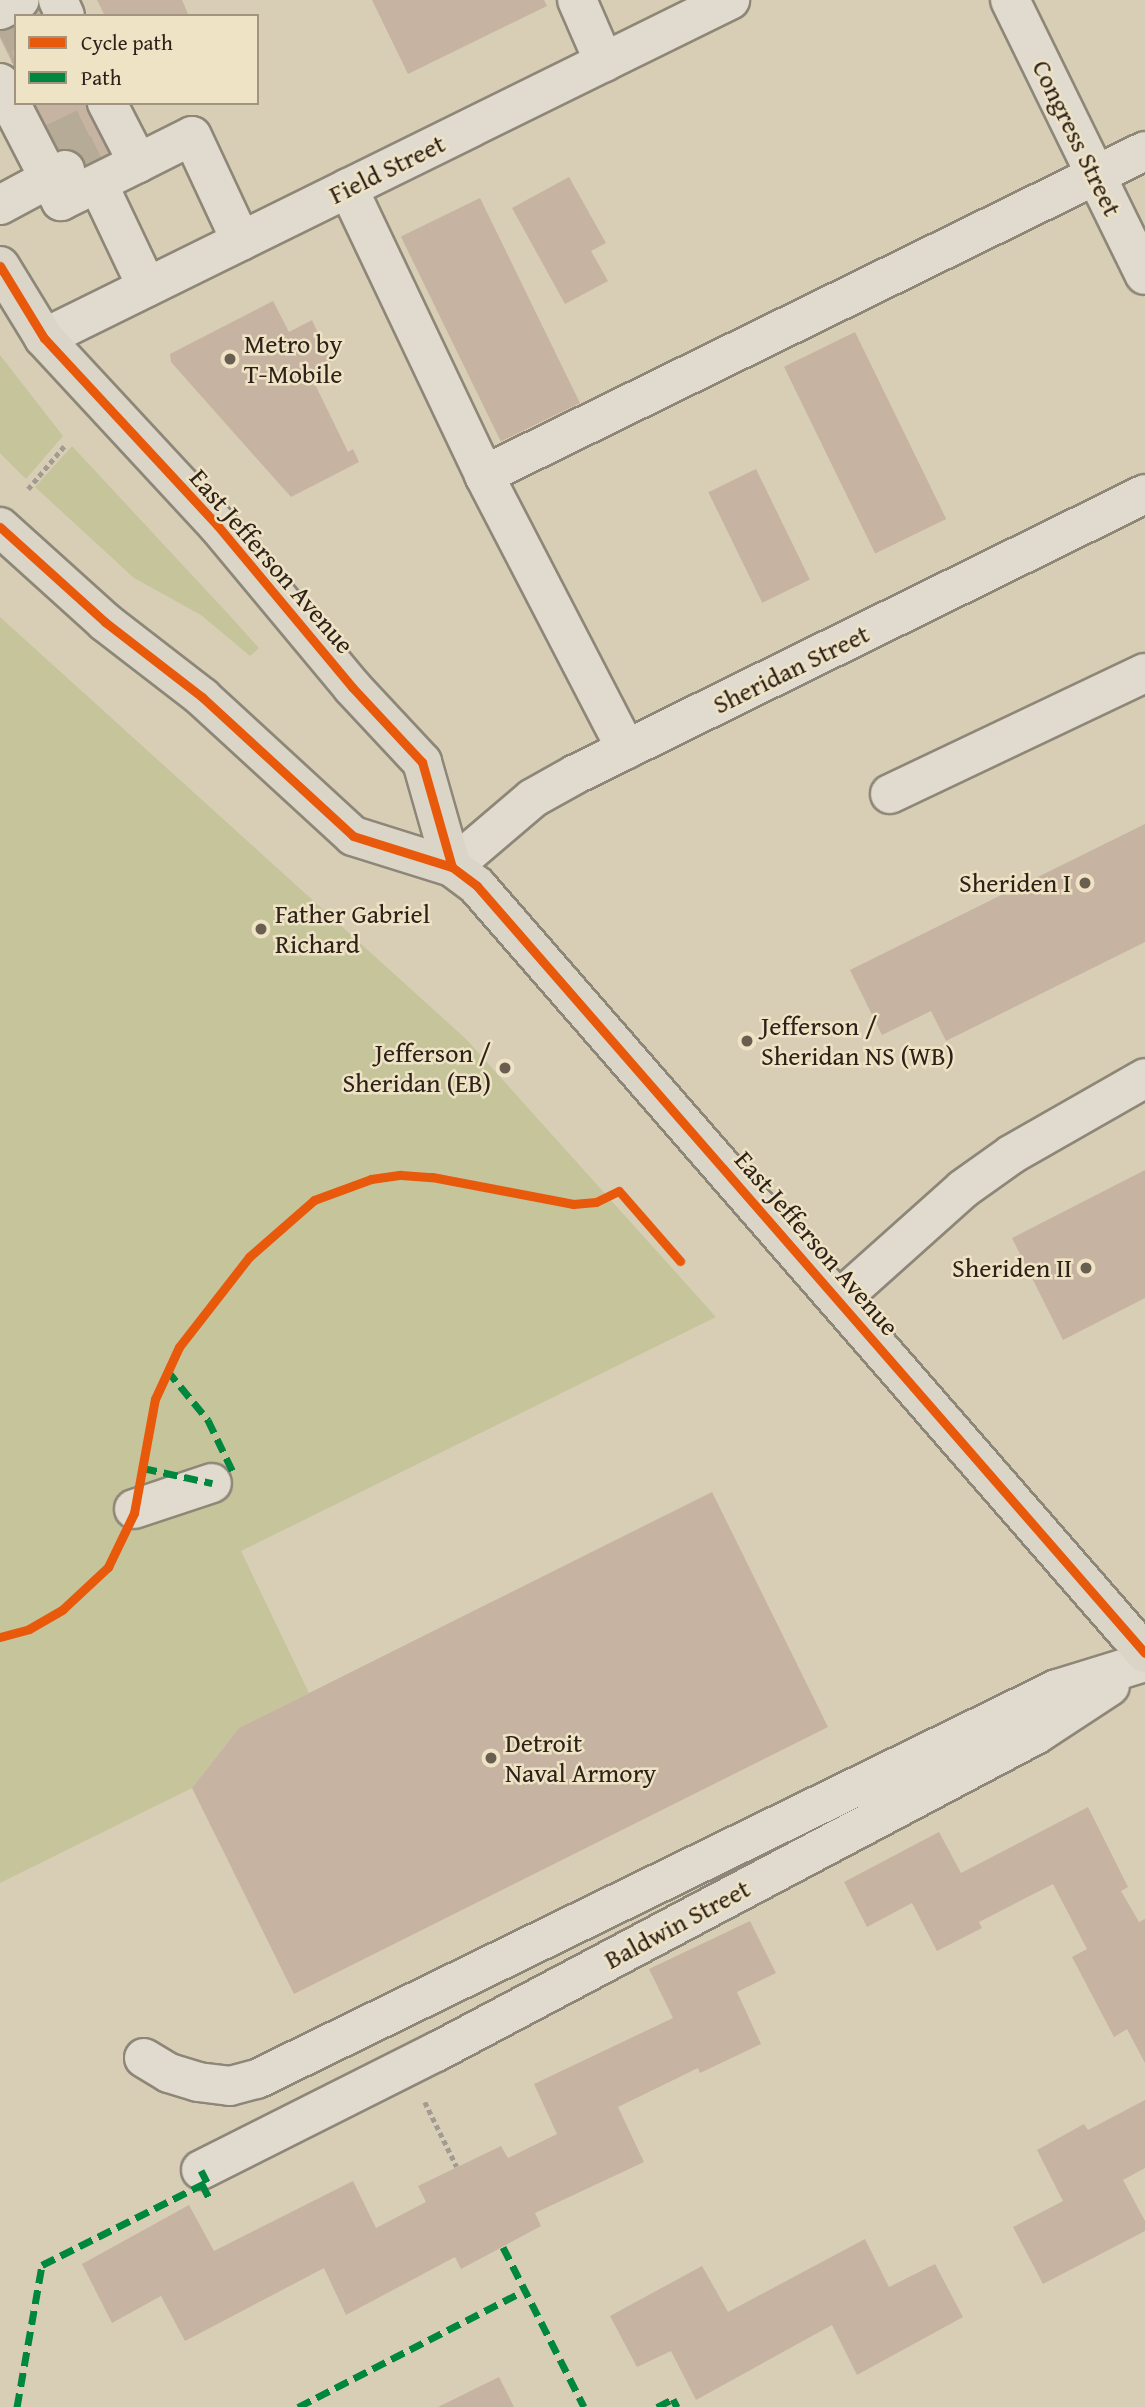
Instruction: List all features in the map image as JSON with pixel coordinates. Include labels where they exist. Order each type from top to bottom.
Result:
[{"type":"main road","name":"East Jefferson Avenue","points":[[0,266],[44,338],[218,526],[352,687],[422,762],[452,867]]},
{"type":"main road","name":"East Jefferson Avenue","points":[[0,527],[105,622],[202,697],[353,836],[452,867],[477,886],[1145,1653]]},
{"type":"street","points":[[577,0],[604,62]]},
{"type":"street","name":"Field Street","points":[[44,338],[730,0]]},
{"type":"street","name":"Congress Street","points":[[1010,0],[1145,275]]},
{"type":"street","points":[[0,10],[50,7]]},
{"type":"street","points":[[22,105],[60,166],[147,287]]},
{"type":"street","points":[[0,205],[116,132],[192,136],[241,241]]},
{"type":"street","points":[[484,475],[1145,151]]},
{"type":"street","points":[[348,188],[484,475],[626,749]]},
{"type":"street","name":"Sheridan Street","points":[[452,867],[533,798],[626,749],[1145,494]]},
{"type":"street","points":[[890,794],[1145,673]]},
{"type":"street","points":[[839,1300],[962,1189],[1012,1154],[1137,1090]]},
{"type":"street","points":[[134,1509],[212,1483]]},
{"type":"street","points":[[144,2058],[169,2074],[198,2082],[230,2086],[257,2079],[1032,1701],[1145,1663]]},
{"type":"street","name":"Baldwin Street","points":[[201,2170],[1037,1734],[1145,1663]]},
{"type":"path","points":[[28,489],[65,445]]},
{"type":"path","points":[[406,2065],[457,2167]]},
{"type":"shaded area","points":[[0,355],[63,436],[26,479],[0,453]]},
{"type":"shaded area","points":[[72,446],[259,648],[250,656],[201,615],[134,578],[35,487]]},
{"type":"shaded area","points":[[0,617],[466,1039],[716,1317],[241,1551],[309,1693],[239,1728],[192,1788],[0,1883]]},
{"type":"building","points":[[97,0],[182,0],[188,14],[104,14]]},
{"type":"building","points":[[372,0],[544,0],[547,6],[408,74]]},
{"type":"building","points":[[45,5],[49,14],[27,14]]},
{"type":"building","points":[[14,21],[14,67],[0,38],[0,27]]},
{"type":"building","points":[[33,105],[92,105],[118,161],[72,185]]},
{"type":"building","points":[[569,177],[606,243],[591,251],[608,281],[565,304],[512,208]]},
{"type":"building","points":[[480,198],[580,403],[501,442],[401,237]]},
{"type":"building","points":[[273,301],[289,332],[312,320],[331,362],[309,372],[348,452],[353,449],[359,462],[291,497],[171,362],[170,354]]},
{"type":"building","points":[[855,332],[946,519],[875,554],[784,367]]},
{"type":"building","points":[[756,469],[810,580],[762,603],[708,492]]},
{"type":"building","name":"Sheriden I","points":[[1145,824],[1145,942],[946,1041],[931,1011],[882,1035],[850,970]]},
{"type":"building","name":"Sheriden II","points":[[1145,1170],[1145,1298],[1063,1340],[1012,1238]]},
{"type":"building","name":"Detroit Naval Armory","points":[[712,1492],[828,1727],[294,1994],[192,1788],[239,1728]]},
{"type":"building","points":[[1088,1807],[1128,1887],[1121,1891],[1139,1922],[1145,1919],[1145,2063],[1127,2029],[1114,2037],[1072,1957],[1087,1949],[1053,1884],[979,1922],[982,1928],[937,1951],[912,1903],[867,1927],[844,1882],[939,1832],[961,1873]]},
{"type":"building","points":[[750,1921],[776,1973],[737,1992],[761,2044],[700,2073],[698,2068],[618,2107],[644,2162],[535,2213],[541,2226],[461,2269],[455,2257],[346,2315],[324,2268],[185,2341],[161,2296],[112,2323],[82,2264],[189,2205],[214,2251],[353,2181],[376,2228],[426,2202],[418,2186],[501,2146],[508,2158],[557,2134],[534,2084],[673,2018],[649,1969]]},
{"type":"building","points":[[1145,2100],[1145,2168],[1123,2180],[1145,2221],[1145,2231],[1043,2284],[1013,2227],[1063,2201],[1037,2150],[1084,2124],[1088,2130]]},
{"type":"building","points":[[865,2239],[889,2287],[935,2264],[963,2317],[857,2375],[832,2325],[696,2400],[671,2351],[637,2367],[610,2316],[702,2266],[728,2312]]},
{"type":"building","points":[[499,2377],[514,2407],[438,2407]]},
{"type":"tunnel","points":[[0,36],[14,29]]},
{"type":"tunnel","points":[[51,144],[99,121]]},
{"type":"tunnel","points":[[65,170],[111,148]]},
{"type":"marked path","points":[[167,1370],[208,1420],[233,1472]]},
{"type":"marked path","points":[[143,1468],[212,1483]]},
{"type":"marked path","points":[[17,2407],[42,2265],[207,2182],[201,2170]]},
{"type":"marked path","points":[[202,2184],[210,2200]]},
{"type":"marked path","points":[[503,2247],[584,2407]]},
{"type":"marked path","points":[[298,2407],[524,2291]]},
{"type":"marked path","points":[[657,2407],[673,2399],[677,2407]]},
{"type":"cycle path","points":[[0,266],[44,338],[218,526],[352,687],[422,762],[452,867]]},
{"type":"cycle path","points":[[0,527],[105,622],[202,697],[353,836],[452,867],[477,886],[1145,1653]]},
{"type":"cycle path","points":[[0,1637],[29,1629],[63,1609],[108,1567],[134,1513],[155,1399],[179,1347],[249,1257],[314,1200],[371,1179],[401,1175],[432,1177],[573,1204],[596,1202],[619,1191],[680,1261]]},
{"type":"place","name":"Metro by T-Mobile","points":[[230,359]]},
{"type":"place","name":"Sheriden I","points":[[1085,883]]},
{"type":"place","name":"Father Gabriel Richard","points":[[261,929]]},
{"type":"place","name":"Jefferson / Sheridan NS (WB)","points":[[747,1041]]},
{"type":"place","name":"Jefferson / Sheridan (EB)","points":[[505,1068]]},
{"type":"place","name":"Sheriden II","points":[[1086,1268]]},
{"type":"place","name":"Detroit Naval Armory","points":[[491,1758]]}]
